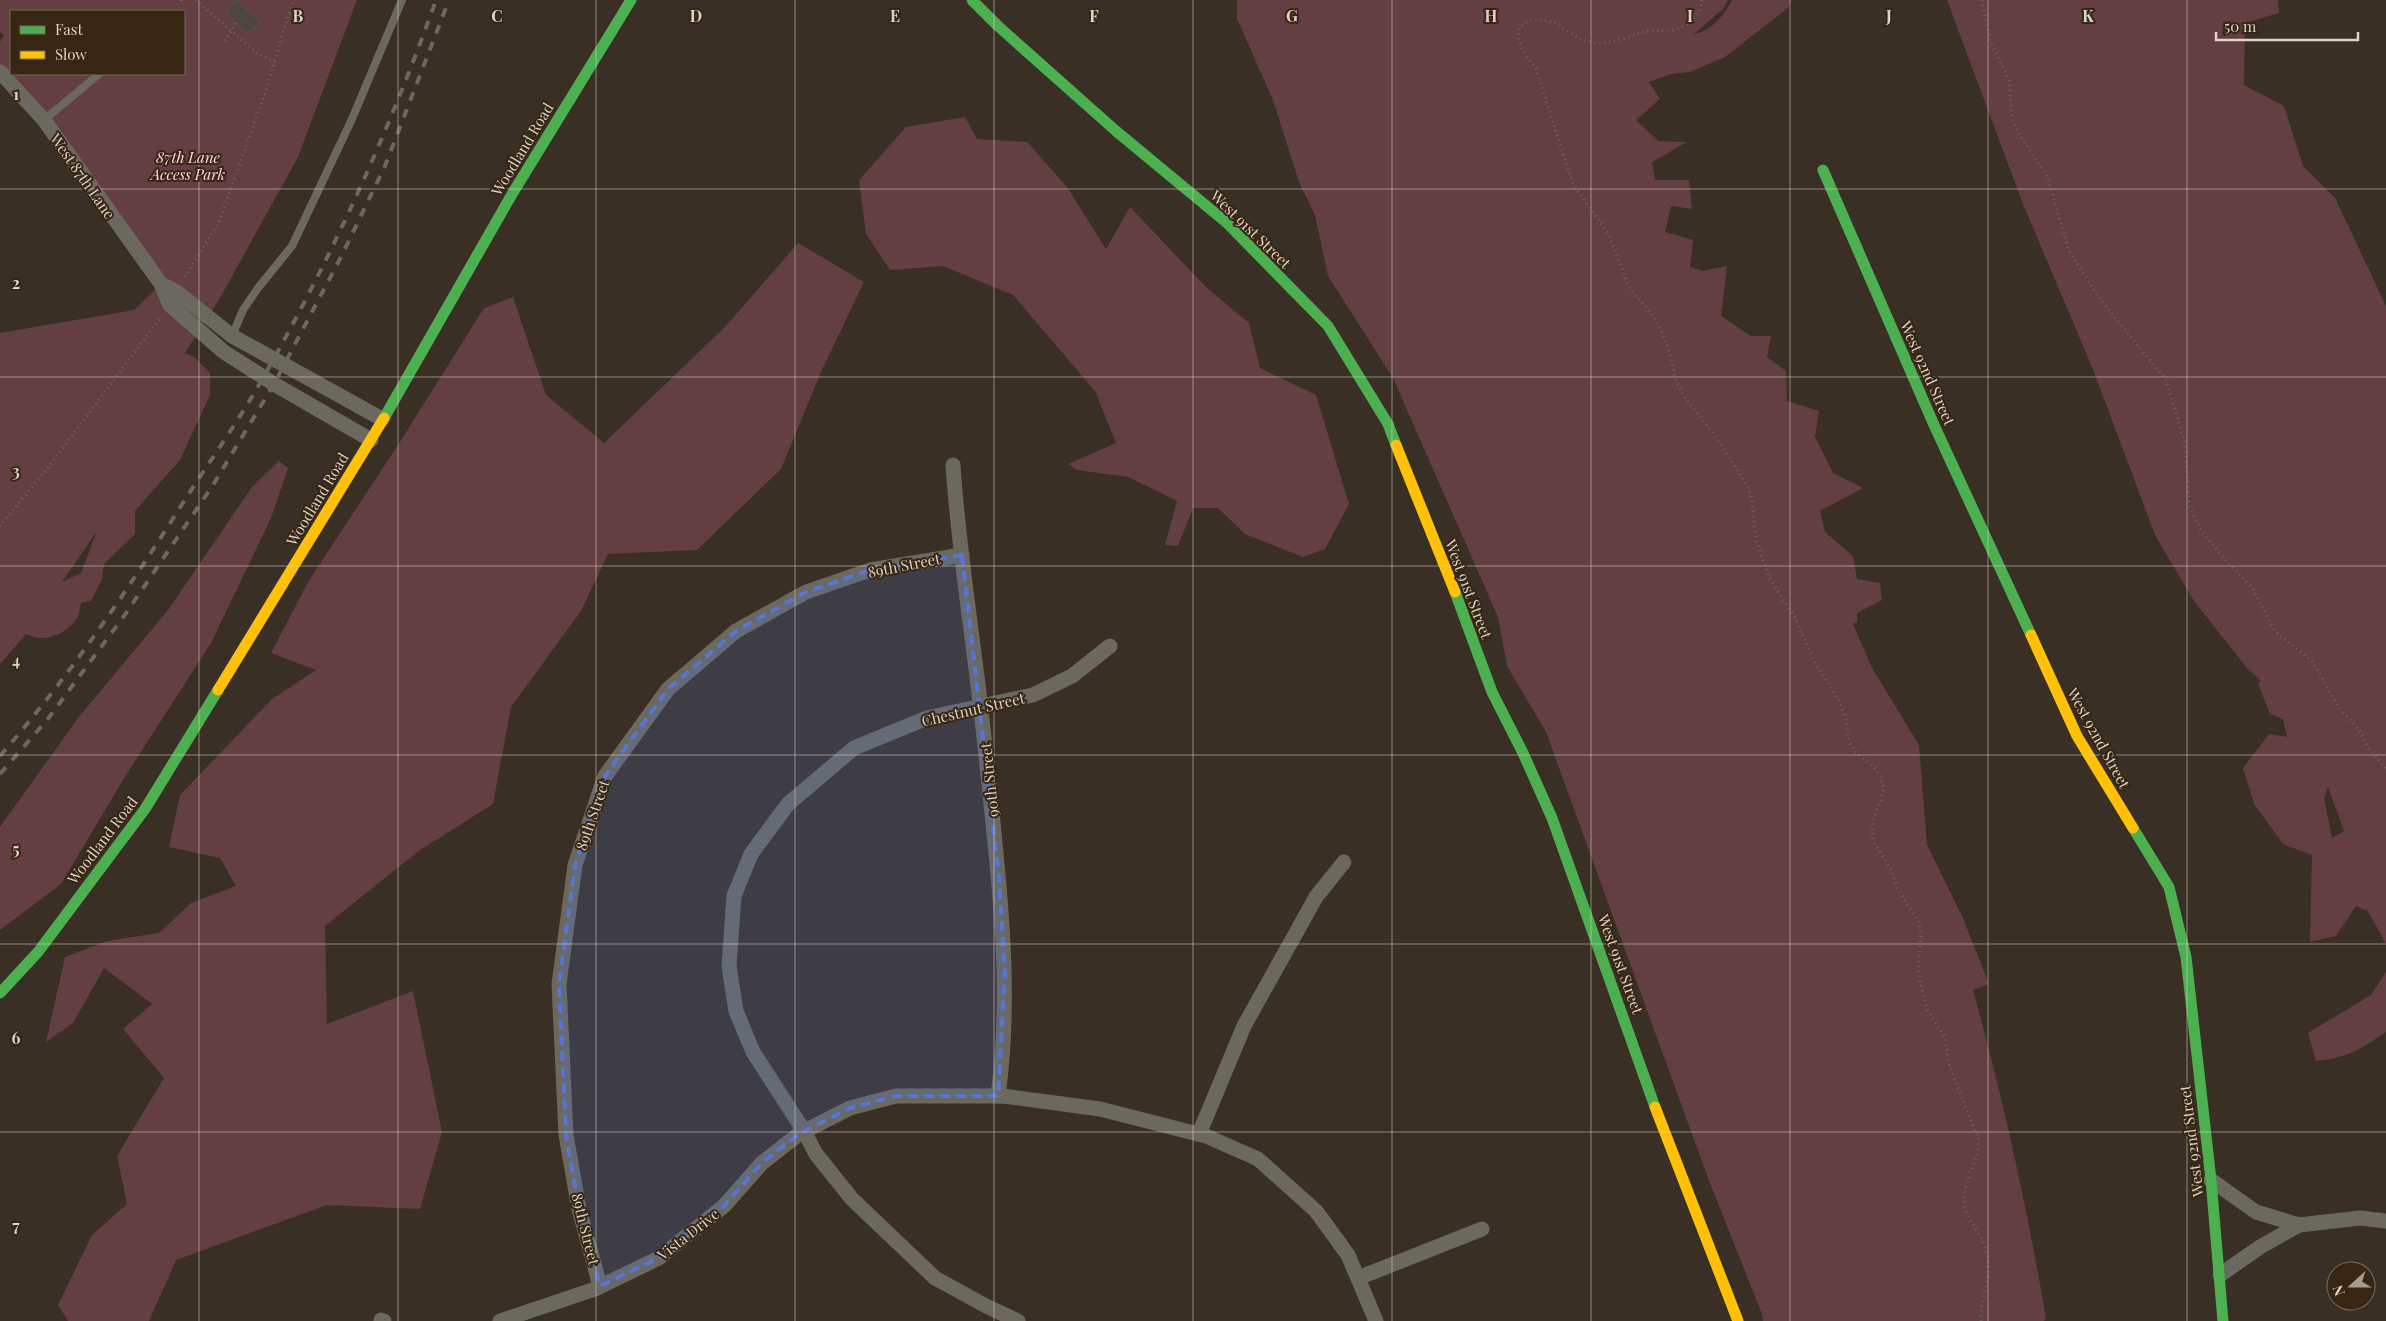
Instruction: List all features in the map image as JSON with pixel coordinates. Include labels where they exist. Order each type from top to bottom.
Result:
[{"type":"street","name":"Woodland Road","points":[[0,993],[38,952],[146,809],[370,440],[512,196],[631,0]]},
{"type":"street","name":"West 91st Street","points":[[972,0],[998,26],[1116,131],[1234,230],[1328,326],[1388,424],[1440,552],[1492,692],[1523,753],[1552,818],[1657,1112],[1738,1321]]},
{"type":"street","name":"West 87th Lane","points":[[0,72],[44,120],[161,284],[170,305],[224,352],[274,384],[370,440]]},
{"type":"street","name":"West 92nd Street","points":[[1823,170],[1934,424],[2077,736],[2169,887],[2186,957],[2211,1180],[2223,1321]]},
{"type":"street","name":"West 87th Lane","points":[[161,284],[176,292],[232,336],[382,419]]},
{"type":"street","name":"90th Street","points":[[953,465],[999,876],[1005,973],[1001,1075],[998,1096]]},
{"type":"street","name":"89th Street","points":[[600,1286],[579,1209],[566,1135],[559,984],[575,865],[605,776],[668,689],[736,630],[806,592],[870,570],[962,555]]},
{"type":"street","name":"Chestnut Street","points":[[1018,1321],[935,1278],[852,1199],[801,1132],[753,1052],[736,1011],[729,966],[734,896],[751,854],[788,804],[854,748],[927,718],[1033,695],[1072,676],[1110,646]]},
{"type":"street","points":[[1199,1134],[1244,1026],[1316,897],[1344,862]]},
{"type":"street","name":"Vista Drive","points":[[500,1321],[600,1286],[659,1258],[724,1206],[762,1163],[801,1132],[850,1108],[896,1096],[998,1096],[1100,1109],[1199,1134],[1258,1159],[1316,1211],[1348,1255],[1376,1321]]},
{"type":"street","points":[[2211,1180],[2256,1212],[2299,1225]]},
{"type":"street","points":[[2220,1275],[2260,1247],[2299,1225],[2360,1218],[2386,1221]]},
{"type":"street","points":[[1358,1278],[1482,1229]]},
{"type":"lane","points":[[232,336],[243,310],[292,246],[352,119],[402,0]]},
{"type":"lane","points":[[44,120],[98,75]]},
{"type":"path","points":[[196,0],[257,53],[275,62]]},
{"type":"path","points":[[1702,0],[1699,13],[1689,24],[1673,30],[1646,31],[1616,41],[1598,44],[1580,38],[1555,23],[1542,19],[1530,20],[1520,27],[1518,36],[1522,49],[1536,69],[1573,184],[1609,235],[1629,287],[1656,319],[1667,344],[1676,380],[1684,397],[1715,435],[1748,487],[1752,502],[1756,540],[1771,581],[1794,616],[1814,661],[1839,701],[1846,718],[1849,742],[1856,752],[1874,767],[1881,777],[1884,790],[1874,819],[1873,840],[1891,870],[1897,888],[1919,923],[1921,935],[1918,972],[1927,1009],[1946,1038],[1950,1068],[1978,1140],[1978,1151],[1964,1198],[1967,1212],[1987,1249],[1990,1266],[1981,1306],[1981,1321]]},
{"type":"path","points":[[1982,0],[1990,40],[2009,81],[2012,118],[2018,132],[2047,176],[2069,251],[2099,298],[2166,380],[2184,439],[2190,507],[2200,529],[2253,589],[2271,625],[2279,635],[2313,662],[2338,706],[2360,731],[2368,747],[2386,769]]},
{"type":"path","points":[[225,41],[236,23]]},
{"type":"highlighted area","points":[[962,555],[999,876],[1005,973],[998,1096],[896,1096],[850,1108],[799,1134],[762,1163],[724,1206],[659,1258],[600,1286],[579,1209],[566,1135],[559,984],[575,865],[605,776],[668,689],[736,631],[806,592],[870,570]]},
{"type":"green space","name":"87th Lane Access Park","points":[[0,0],[357,0],[298,157],[220,298],[185,353],[194,357],[210,373],[210,395],[180,460],[135,511],[135,534],[104,564],[102,579],[91,601],[81,603],[75,621],[59,634],[46,638],[33,637],[26,634],[0,664],[0,333],[134,310],[161,284],[0,72],[0,42],[4,35],[0,32]],"holes":[[[97,531],[81,573],[62,582]]]},
{"type":"green space","points":[[1237,0],[1728,0],[1723,9],[1694,34],[1706,30],[1717,22],[1732,0],[1792,0],[1788,8],[1725,57],[1690,72],[1671,74],[1649,82],[1660,99],[1636,120],[1658,141],[1687,142],[1652,162],[1655,180],[1689,180],[1692,209],[1671,206],[1665,232],[1693,240],[1690,267],[1703,271],[1727,266],[1721,316],[1751,336],[1771,336],[1767,357],[1786,371],[1787,401],[1819,411],[1815,437],[1833,473],[1863,488],[1820,511],[1825,532],[1853,556],[1857,579],[1880,583],[1882,600],[1857,613],[1857,622],[1853,624],[1872,668],[1919,745],[1927,845],[1962,916],[1989,984],[1973,990],[2004,1112],[2031,1235],[2046,1318],[2044,1321],[1763,1321],[1762,1314],[1708,1178],[1546,732],[1507,666],[1498,617],[1393,378],[1328,276],[1315,215],[1299,182],[1273,100],[1237,19]]},
{"type":"green space","points":[[1947,0],[2278,0],[2279,13],[2245,23],[2244,85],[2284,106],[2303,166],[2335,198],[2386,306],[2386,944],[2368,911],[2356,906],[2336,936],[2310,942],[2312,855],[2283,844],[2254,804],[2243,768],[2269,734],[2287,737],[2283,719],[2270,714],[2258,684],[2261,681],[2247,668],[2194,601],[2155,535],[2092,367],[2023,204]],"holes":[[[2328,787],[2344,831],[2332,838],[2324,798]]]},
{"type":"green space","points":[[965,117],[977,139],[1027,142],[1067,187],[1106,249],[1130,207],[1206,287],[1249,323],[1260,368],[1316,395],[1349,504],[1325,549],[1303,557],[1245,534],[1218,508],[1193,508],[1178,546],[1165,545],[1177,501],[1128,477],[1077,470],[1068,464],[1116,443],[1095,391],[1013,295],[943,266],[890,270],[866,234],[859,180],[906,127]]},
{"type":"green space","points":[[798,243],[864,282],[821,372],[781,469],[697,550],[608,554],[581,611],[511,707],[493,804],[420,850],[325,926],[327,1024],[413,991],[442,1132],[420,1209],[327,1205],[176,1260],[149,1321],[68,1321],[58,1305],[92,1235],[127,1204],[117,1156],[164,1078],[123,1029],[152,1004],[104,968],[73,1023],[46,1042],[65,957],[107,941],[159,933],[191,903],[236,886],[220,858],[169,847],[180,795],[272,699],[316,670],[271,653],[308,582],[398,445],[484,308],[513,297],[546,395],[604,443],[726,326]]},
{"type":"green space","points":[[279,461],[288,468],[271,518],[211,643],[126,775],[61,884],[0,930],[0,827],[78,718],[168,610],[252,487]]},
{"type":"green space","points":[[2386,972],[2386,1032],[2353,1052],[2336,1058],[2316,1061],[2308,1033],[2371,995]]},
{"type":"building","points":[[237,0],[260,22],[247,34],[226,12]]},
{"type":"railway","points":[[0,756],[95,635],[139,571],[254,393],[313,285],[358,192],[399,96],[436,0]]},
{"type":"railway","points":[[0,774],[47,720],[124,616],[213,485],[274,384],[341,257],[385,166],[449,0]]},
{"type":"traffic: fast","points":[[384,418],[511,196],[631,0]]},
{"type":"traffic: fast","points":[[972,0],[998,26],[1116,131],[1227,223],[1328,326],[1388,424],[1396,445]]},
{"type":"traffic: fast","points":[[1823,170],[1934,425],[2031,635]]},
{"type":"traffic: fast","points":[[1455,592],[1492,692],[1523,753],[1552,818],[1655,1107]]},
{"type":"traffic: fast","points":[[0,993],[38,952],[145,809],[218,690]]},
{"type":"traffic: fast","points":[[2133,828],[2169,887],[2186,957],[2211,1180],[2223,1321]]},
{"type":"traffic: slow","points":[[218,690],[384,418]]},
{"type":"traffic: slow","points":[[1396,445],[1455,592]]},
{"type":"traffic: slow","points":[[2031,635],[2077,736],[2133,828]]},
{"type":"traffic: slow","points":[[1655,1107],[1738,1321]]}]
